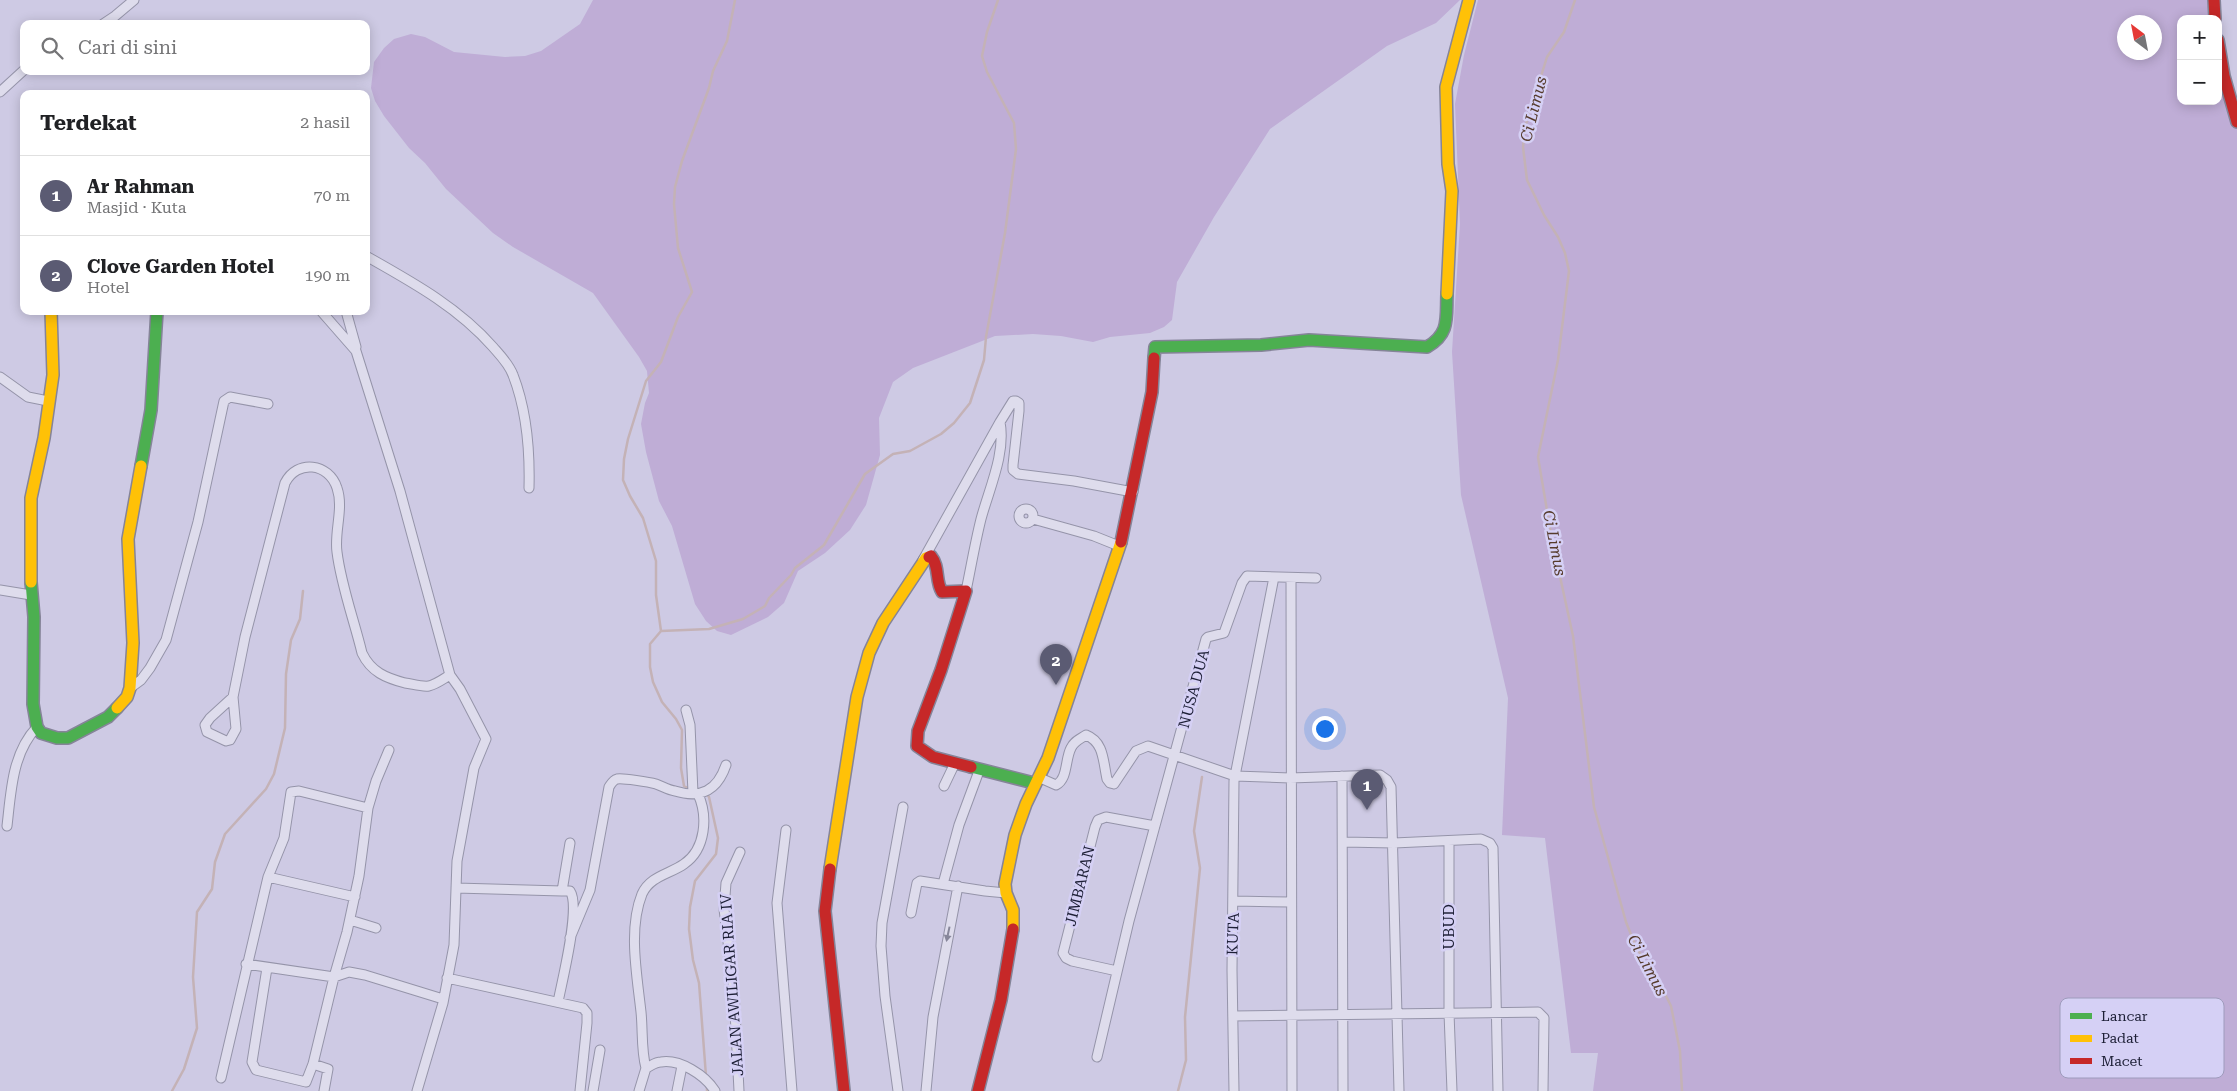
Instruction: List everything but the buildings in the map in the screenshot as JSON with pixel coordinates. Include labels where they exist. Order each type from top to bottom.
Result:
[{"type":"street","points":[[109,20],[134,0]]},
{"type":"street","points":[[978,1091],[1001,1000],[1013,928],[1014,910],[1006,893],[1007,868],[1016,830],[1036,780],[1048,758],[1125,530],[1152,392],[1155,347],[1262,345],[1308,340],[1420,348],[1427,347],[1438,341],[1443,335],[1448,306],[1452,191],[1448,164],[1446,87],[1469,0]]},
{"type":"street","points":[[2214,0],[2215,15]]},
{"type":"street","points":[[2221,60],[2225,83],[2237,122]]},
{"type":"street","points":[[0,92],[20,74]]},
{"type":"street","points":[[370,258],[424,288],[475,326],[502,356],[513,373],[524,410],[529,455],[529,488]]},
{"type":"street","points":[[51,315],[53,375],[44,438],[31,498],[34,617],[33,704],[37,727],[41,732],[53,738],[68,738],[108,717],[127,696],[130,688],[133,643],[128,540],[152,410],[157,315]]},
{"type":"street","points":[[325,315],[356,350]]},
{"type":"street","points":[[347,315],[400,491],[450,674],[486,739],[475,763],[457,861],[454,945],[443,999],[417,1091]]},
{"type":"street","points":[[0,377],[28,397],[48,400]]},
{"type":"street","points":[[130,688],[141,680],[166,640],[198,522],[224,401],[230,397],[268,404]]},
{"type":"street","points":[[844,1091],[825,911],[826,893],[857,697],[874,638],[923,560],[1000,422],[1016,400],[1019,403],[1019,411],[1013,465],[1014,470],[1018,474],[1074,481],[1133,492]]},
{"type":"street","points":[[1000,422],[1002,430],[998,462],[981,520],[966,590],[942,670],[918,731],[916,741],[919,749],[927,754],[979,770],[1058,784],[1062,780],[1070,749],[1075,741],[1086,735],[1094,738],[1100,746],[1107,778],[1110,783],[1114,784],[1136,751],[1143,747],[1153,747],[1235,776],[1290,778],[1380,775],[1387,780],[1391,787],[1394,843],[1399,1091]]},
{"type":"street","points":[[233,697],[205,725],[208,732],[226,741],[230,740],[236,730],[233,697],[245,637],[285,482],[295,469],[302,467],[312,467],[328,474],[338,489],[336,552],[366,662],[372,669],[385,677],[420,686],[434,684],[450,674]]},
{"type":"street","points":[[1033,519],[1119,546]]},
{"type":"street","points":[[923,560],[931,556],[934,560],[938,586],[942,592],[966,590]]},
{"type":"street","name":"NUSA DUA","points":[[1176,755],[1206,639],[1208,636],[1224,632],[1242,583],[1247,576],[1316,578]]},
{"type":"street","points":[[1235,776],[1274,577]]},
{"type":"street","points":[[1291,578],[1290,902],[1292,1091]]},
{"type":"street","points":[[0,590],[32,595]]},
{"type":"street","points":[[639,1091],[646,1068],[643,1057],[635,950],[639,906],[642,896],[650,883],[686,863],[698,847],[703,834],[704,820],[696,794],[690,725],[686,710]]},
{"type":"street","points":[[7,826],[12,783],[20,752],[29,735],[37,727]]},
{"type":"street","points":[[268,968],[252,1062],[256,1070],[304,1082],[310,1078],[334,977],[350,920],[368,808],[376,781],[389,750]]},
{"type":"street","points":[[1098,1057],[1155,826],[1176,755]]},
{"type":"street","points":[[944,786],[955,763]]},
{"type":"street","points":[[570,938],[590,890],[609,787],[612,782],[618,779],[655,783],[675,792],[696,794],[705,792],[722,778],[726,764]]},
{"type":"street","points":[[943,884],[959,826],[979,770]]},
{"type":"street","name":"KUTA","points":[[1234,1091],[1232,970],[1235,776]]},
{"type":"street","points":[[1342,776],[1344,842],[1343,1091]]},
{"type":"street","points":[[221,1078],[246,964],[268,877],[284,838],[293,791],[368,808]]},
{"type":"street","points":[[898,1091],[884,996],[881,946],[882,923],[903,806]]},
{"type":"street","name":"JIMBARAN","points":[[1118,972],[1072,962],[1066,958],[1064,953],[1095,827],[1098,820],[1106,817],[1155,826]]},
{"type":"street","points":[[786,830],[777,903],[792,1091]]},
{"type":"street","points":[[1344,842],[1394,843],[1481,839],[1490,843],[1495,858],[1498,1091]]},
{"type":"street","name":"UBUD","points":[[1449,840],[1449,1013],[1452,1091]]},
{"type":"street","points":[[562,892],[570,843]]},
{"type":"street","name":"JALAN AWILIGAR RIA IV","points":[[740,852],[726,883],[724,909],[734,991],[740,1091]]},
{"type":"street","points":[[268,877],[355,896]]},
{"type":"street","points":[[911,913],[918,882],[958,886],[985,892],[1006,893]]},
{"type":"street","points":[[926,1091],[933,1017],[958,886]]},
{"type":"street","points":[[456,888],[570,891],[573,896],[570,938],[558,1002]]},
{"type":"street","points":[[1234,901],[1290,902]]},
{"type":"street","points":[[350,920],[376,928]]},
{"type":"street","points":[[246,964],[334,977],[349,972],[365,975],[443,999]]},
{"type":"street","points":[[447,978],[583,1008],[587,1013],[580,1091]]},
{"type":"street","points":[[1233,1016],[1538,1012],[1544,1018],[1542,1091]]},
{"type":"street","points":[[593,1091],[600,1050]]},
{"type":"street","points":[[646,1068],[662,1061],[682,1066],[702,1076],[715,1091]]},
{"type":"street","points":[[313,1064],[328,1069],[324,1091]]},
{"type":"street","points":[[677,1091],[682,1066]]},
{"type":"shaded area","points":[[593,0],[1460,0],[1436,23],[1387,46],[1270,129],[1214,217],[1177,282],[1172,320],[1164,327],[1150,333],[1110,337],[1093,342],[1061,336],[1033,334],[995,336],[913,368],[893,382],[879,418],[880,455],[866,505],[850,530],[825,553],[798,571],[784,603],[768,617],[731,635],[717,631],[706,621],[695,604],[672,526],[659,501],[646,452],[641,424],[649,393],[647,371],[639,357],[593,293],[513,247],[493,233],[446,189],[425,163],[409,148],[384,116],[375,101],[371,88],[374,62],[384,48],[394,39],[411,34],[425,37],[454,52],[505,57],[525,56],[541,51],[580,24]]},
{"type":"shaded area","points":[[1478,0],[2213,0],[2215,15],[2177,15],[2177,105],[2222,105],[2222,62],[2237,107],[2237,1091],[1593,1091],[1598,1053],[1571,1053],[1545,838],[1502,835],[1508,698],[1461,495],[1452,352],[1460,224],[1455,104],[1464,55]]},
{"type":"waterway","points":[[661,631],[656,595],[656,561],[643,518],[623,480],[624,459],[628,439],[646,381],[661,362],[678,317],[692,292],[678,248],[674,204],[675,187],[713,71],[727,41],[735,0]]},
{"type":"waterway","points":[[690,789],[684,786],[681,768],[682,730],[676,719],[662,702],[653,682],[650,667],[650,644],[661,631],[709,629],[743,619],[765,606],[769,598],[791,575],[795,568],[824,545],[865,474],[893,454],[910,451],[941,434],[954,423],[970,403],[984,360],[986,337],[1005,233],[1016,149],[1014,123],[987,72],[982,56],[987,32],[998,0]]},
{"type":"waterway","name":"Ci Limus","points":[[1575,0],[1564,32],[1547,57],[1525,127],[1523,147],[1527,180],[1544,215],[1558,237],[1565,253],[1569,271],[1558,360],[1538,457],[1552,540],[1573,636],[1594,807],[1626,922],[1636,947],[1671,1006],[1680,1051],[1682,1091]]},
{"type":"waterway","points":[[172,1091],[184,1069],[197,1028],[193,977],[197,912],[212,889],[215,862],[225,834],[266,789],[274,774],[285,728],[286,674],[291,640],[300,619],[303,591]]},
{"type":"waterway","points":[[1178,1091],[1186,1060],[1185,1017],[1200,868],[1194,831],[1202,777]]},
{"type":"waterway","points":[[706,793],[709,797],[718,838],[716,854],[695,881],[690,907],[689,929],[693,960],[699,983],[706,1076]]},
{"type":"waterway","points":[[707,1084],[707,1091]]},
{"type":"traffic: fast","points":[[1154,358],[1155,347],[1261,345],[1309,340],[1427,347],[1440,337],[1443,331],[1446,318],[1447,294]]},
{"type":"traffic: fast","points":[[141,466],[151,410],[157,315]]},
{"type":"traffic: fast","points":[[31,582],[34,617],[33,704],[37,727],[41,733],[57,738],[68,738],[108,717],[117,708]]},
{"type":"traffic: fast","points":[[971,767],[1034,783]]},
{"type":"traffic: slow","points":[[1447,294],[1452,191],[1448,164],[1446,87],[1469,0]]},
{"type":"traffic: slow","points":[[31,582],[31,498],[44,438],[53,375],[51,315]]},
{"type":"traffic: slow","points":[[117,708],[127,697],[130,688],[133,643],[128,539],[141,466]]},
{"type":"traffic: slow","points":[[1013,929],[1013,910],[1006,893],[1005,884],[1015,835],[1026,804],[1048,758],[1121,542]]},
{"type":"traffic: slow","points":[[830,869],[857,697],[869,653],[883,623],[926,558],[929,557]]},
{"type":"traffic: jam","points":[[2214,0],[2215,15]]},
{"type":"traffic: jam","points":[[2221,60],[2237,122]]},
{"type":"traffic: jam","points":[[1121,542],[1152,392],[1154,358]]},
{"type":"traffic: jam","points":[[929,557],[931,556],[936,565],[942,592],[966,591],[941,670],[918,731],[917,746],[933,757],[971,767]]},
{"type":"traffic: jam","points":[[830,869],[825,911],[844,1091]]},
{"type":"traffic: jam","points":[[978,1091],[1001,1000],[1013,929]]},
{"type":"place","name":"Clove Garden Hotel","points":[[1056,685]]},
{"type":"place","name":"Ar Rahman","points":[[1367,810]]}]
